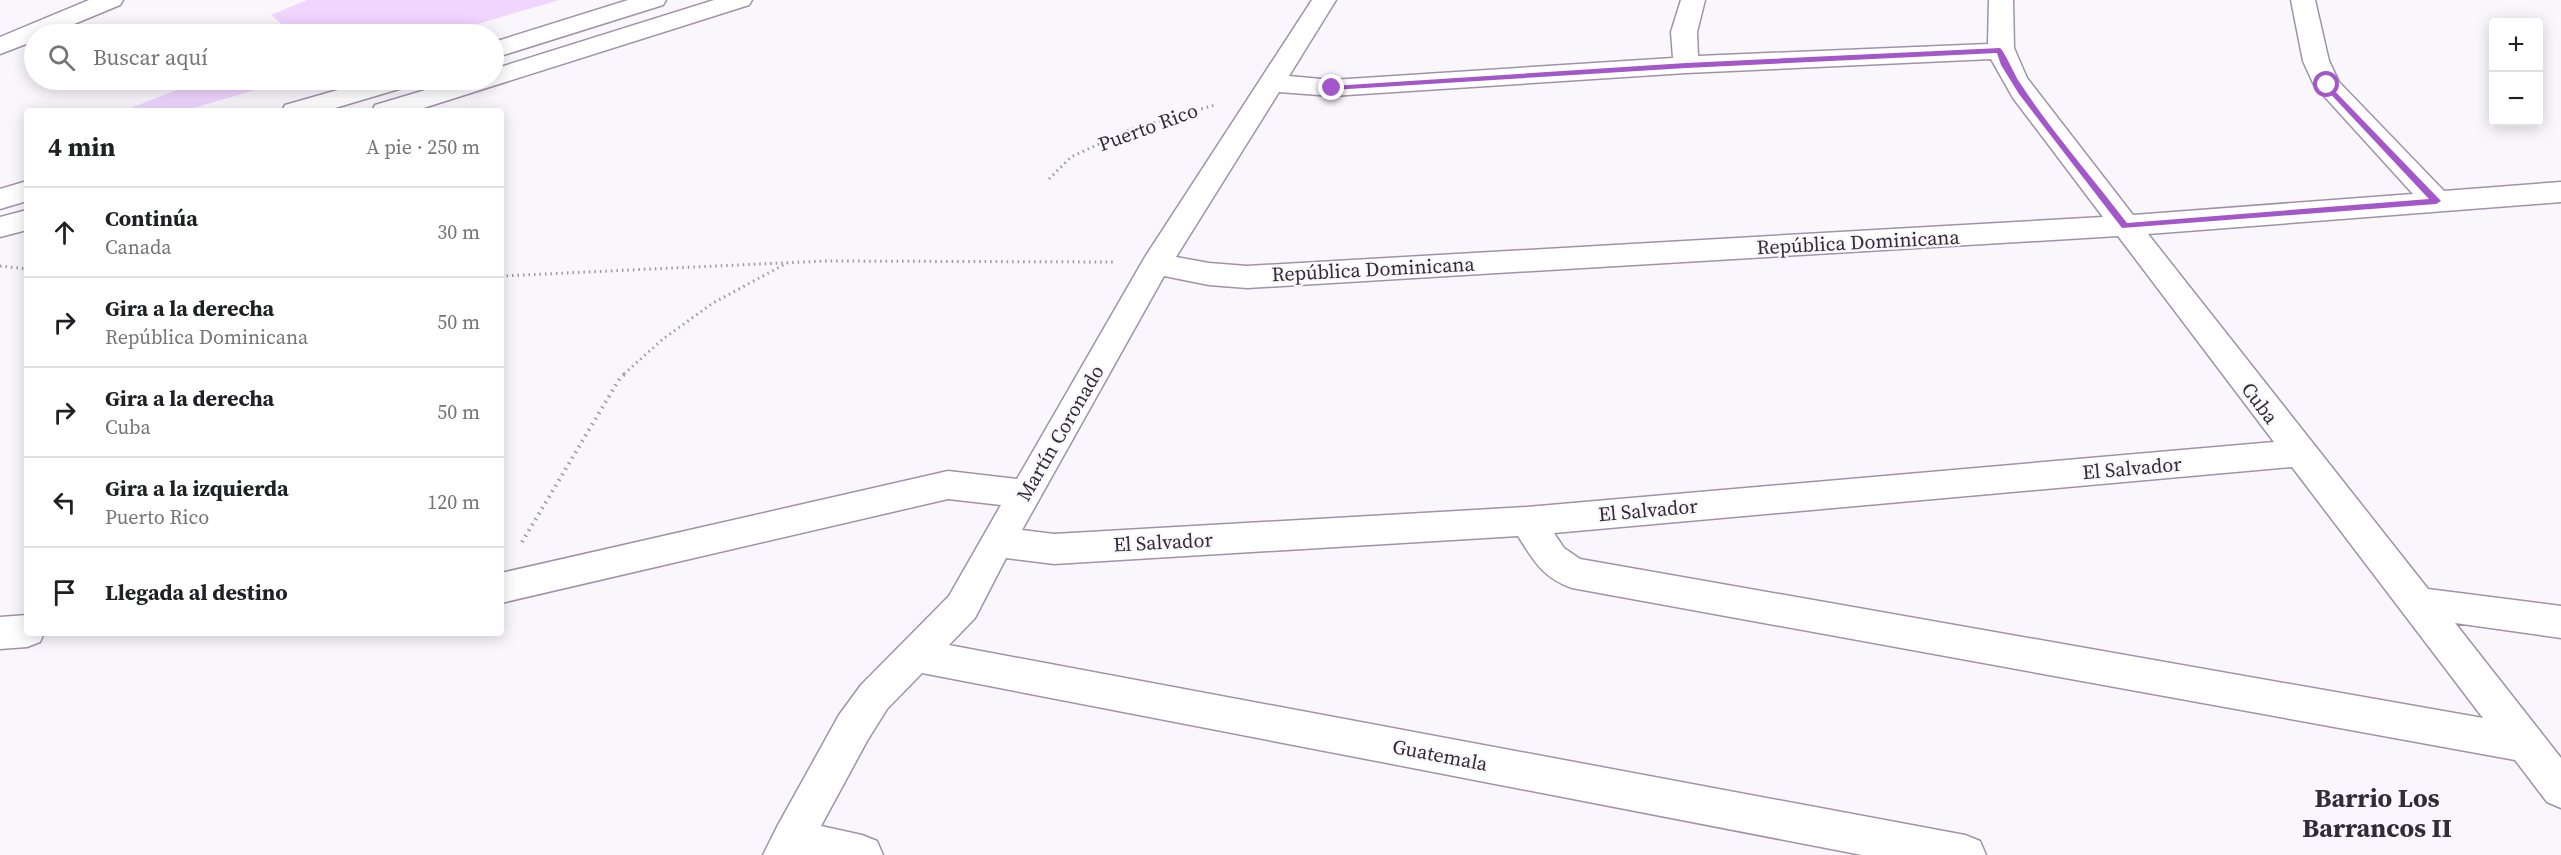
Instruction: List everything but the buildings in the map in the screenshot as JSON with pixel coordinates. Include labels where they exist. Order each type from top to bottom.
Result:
[{"type":"street","points":[[53,24],[111,0]]},
{"type":"street","points":[[504,47],[654,0]]},
{"type":"street","points":[[504,74],[740,0]]},
{"type":"street","name":"Martín Coronado","points":[[788,847],[853,728],[874,697],[962,607],[996,542],[1026,494],[1156,264],[1324,0]]},
{"type":"street","points":[[1686,65],[1684,32],[1693,0]]},
{"type":"street","name":"Cuba","points":[[2001,0],[2000,51],[2005,65],[2022,92],[2561,789]]},
{"type":"street","points":[[2303,0],[2316,61],[2327,85],[2436,201]]},
{"type":"street","points":[[0,46],[24,36]]},
{"type":"street","points":[[1264,93],[1686,65],[2000,51]]},
{"type":"street","points":[[305,108],[366,90]]},
{"type":"street","points":[[395,108],[453,90]]},
{"type":"street","points":[[0,199],[24,192]]},
{"type":"street","name":"República Dominicana","points":[[1156,264],[1209,274],[1247,277],[2125,226],[2561,192]]},
{"type":"street","points":[[0,227],[24,221]]},
{"type":"street","name":"El Salvador","points":[[996,542],[1054,549],[1527,521],[2299,453]]},
{"type":"street","points":[[504,587],[948,485],[1026,494]]},
{"type":"street","points":[[1527,521],[1551,558],[1572,573],[2528,744]]},
{"type":"street","points":[[2419,603],[2561,622]]},
{"type":"street","points":[[0,633],[24,631]]},
{"type":"street","name":"Guatemala","points":[[915,655],[1965,855]]},
{"type":"street","points":[[788,847],[862,855]]},
{"type":"path","name":"Puerto Rico","points":[[1049,178],[1071,157],[1129,130],[1210,105],[1264,93]]},
{"type":"path","points":[[504,276],[789,262],[1085,260],[1156,264]]},
{"type":"path","points":[[519,546],[620,378],[663,339],[713,303],[789,262]]},
{"type":"path","points":[[0,266],[24,270]]},
{"type":"shaded area","points":[[307,0],[560,0],[477,24],[281,24],[271,15]]},
{"type":"shaded area","points":[[177,90],[255,90],[193,108],[131,108]]},
{"type":"district","name":"Barrio Los Barrancos II","points":[[2377,813]]},
{"type":"route","points":[[1332,88],[1686,65],[2000,51],[2005,65],[2022,92],[2125,226],[2436,201],[2327,85]]}]
